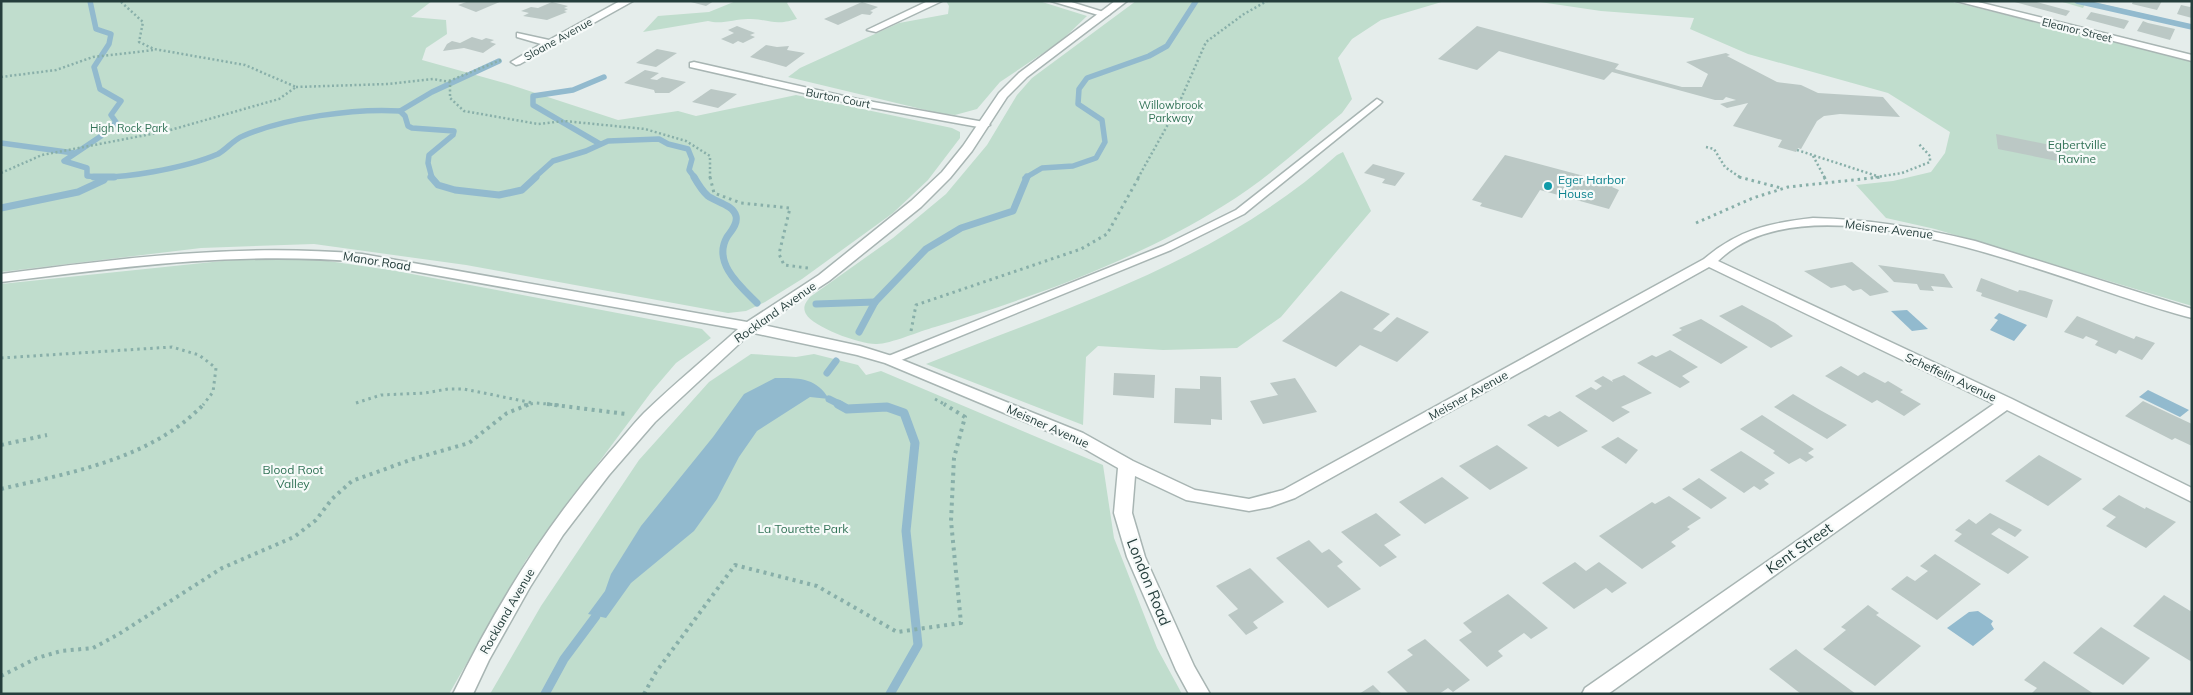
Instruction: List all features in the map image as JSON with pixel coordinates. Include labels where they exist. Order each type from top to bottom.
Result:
[{"type":"street","name":"Sloane Avenue","points":[[516,62],[628,1]]},
{"type":"street","points":[[872,30],[937,1]]},
{"type":"street","points":[[1056,1],[1105,14]]},
{"type":"street","name":"Rockland Avenue","points":[[463,694],[481,656],[523,582],[557,530],[603,471],[649,418],[749,327],[829,274],[916,204],[946,175],[1004,95],[1023,75],[1122,1]]},
{"type":"street","name":"Eleanor Street","points":[[1961,1],[2192,58]]},
{"type":"street","points":[[520,35],[549,43]]},
{"type":"street","name":"Burton Court","points":[[694,65],[857,102],[984,124]]},
{"type":"street","name":"Meisner Avenue","points":[[749,327],[860,351],[890,360],[1077,437],[1128,465],[1192,496],[1249,505],[1270,501],[1289,494],[1709,262],[1726,247],[1769,229],[1828,223],[1866,224],[1909,230],[1970,244],[2192,314]]},
{"type":"street","name":"Manor Road","points":[[1,278],[218,253],[318,252],[362,258],[749,327]]},
{"type":"street","name":"Scheffelin Avenue","points":[[1709,262],[2006,403],[2192,496]]},
{"type":"street","name":"Kent Street","points":[[1592,694],[2006,403]]},
{"type":"street","name":"London Road","points":[[1128,465],[1123,514],[1136,557],[1186,670],[1200,694]]},
{"type":"lane","points":[[890,360],[1167,248],[1240,212],[1377,102]]},
{"type":"path","points":[[120,1],[143,22],[139,42],[154,49],[245,65],[296,87],[388,84],[433,79],[449,82],[497,60],[516,62]]},
{"type":"path","points":[[911,331],[916,305],[1032,268],[1081,250],[1107,234],[1176,110],[1206,42],[1244,14],[1266,1]]},
{"type":"path","points":[[1,77],[56,70],[93,57],[154,49]]},
{"type":"path","points":[[449,82],[451,87],[450,98],[464,111],[538,124],[564,120],[645,129],[686,141],[710,156],[710,181],[714,193],[741,203],[790,208],[779,254],[784,265],[812,268]]},
{"type":"path","points":[[1,173],[42,155],[80,146],[167,131],[279,99],[296,87]]},
{"type":"path","points":[[1696,223],[1766,193],[1783,188],[1878,177],[1914,170],[1930,162],[1930,156],[1919,144]]},
{"type":"path","points":[[1706,147],[1714,149],[1721,166],[1739,177],[1783,188]]},
{"type":"path","points":[[1797,150],[1878,177]]},
{"type":"path","points":[[1813,155],[1827,182]]},
{"type":"path","points":[[1,358],[172,347],[199,355],[216,368],[214,391],[196,414],[171,434],[124,455],[66,473],[1,488]]},
{"type":"path","points":[[356,403],[382,395],[464,389],[536,403],[628,414]]},
{"type":"path","points":[[644,694],[656,672],[735,565],[817,586],[897,632],[961,623],[951,521],[954,458],[965,417],[932,397]]},
{"type":"path","points":[[1,676],[37,658],[61,651],[93,648],[222,568],[294,537],[316,520],[332,499],[352,481],[413,459],[469,443],[507,413],[536,403]]},
{"type":"path","points":[[1,445],[47,435]]},
{"type":"green space","name":"High Rock Park","points":[[1,1],[432,1],[411,17],[446,20],[447,34],[426,48],[422,60],[508,84],[618,120],[678,111],[696,116],[796,95],[952,128],[960,132],[960,138],[928,180],[893,213],[802,279],[765,302],[746,311],[728,313],[466,265],[314,244],[201,248],[1,272]]},
{"type":"green space","points":[[736,1],[789,1],[787,3],[797,19],[778,22],[751,19],[719,22],[708,21],[643,32],[658,16],[709,12]]},
{"type":"green space","points":[[946,1],[1039,1],[1087,16],[1061,41],[1000,82],[977,109],[955,115],[938,113],[788,77],[800,68],[899,23],[948,14],[949,6]]},
{"type":"green space","name":"Willowbrook Parkway","points":[[1136,1],[1445,1],[1381,20],[1352,39],[1338,58],[1352,99],[1342,113],[1284,162],[1239,196],[1190,226],[1155,244],[1046,290],[897,340],[877,344],[860,342],[827,329],[810,319],[804,307],[810,297],[893,238],[946,194],[987,145],[1017,95],[1032,78]]},
{"type":"green space","name":"Egbertville Ravine","points":[[1533,1],[1949,1],[2192,61],[2192,306],[1935,229],[1886,218],[1856,185],[1893,181],[1931,172],[1945,153],[1950,132],[1888,93],[1748,54],[1690,29],[1694,18],[1601,11]]},
{"type":"green space","points":[[2059,1],[2089,1],[2192,25],[2192,29],[2085,4],[2083,8]]},
{"type":"green space","points":[[1343,152],[1371,211],[1281,317],[1237,348],[1163,350],[1098,346],[1086,357],[1083,425],[926,364],[1142,278],[1243,224],[1291,192]]},
{"type":"green space","name":"Blood Root Valley","points":[[301,257],[396,271],[702,329],[711,338],[676,363],[652,391],[526,560],[449,694],[1,694],[1,284],[251,258]]},
{"type":"green space","name":"La Tourette Park","points":[[751,354],[796,357],[814,354],[858,365],[866,375],[881,371],[1103,465],[1114,538],[1157,648],[1182,694],[490,694],[541,606],[639,460],[709,382]]},
{"type":"water","points":[[1907,310],[1928,329],[1912,331],[1891,311]]},
{"type":"water","points":[[1999,313],[2027,325],[2014,341],[1990,330],[1998,320],[1994,318]]},
{"type":"water","points":[[775,378],[806,380],[818,386],[829,399],[810,397],[757,431],[739,457],[717,499],[694,531],[631,583],[606,618],[588,614],[605,591],[611,574],[641,526],[713,437],[744,394]]},
{"type":"water","points":[[2148,390],[2189,410],[2180,417],[2139,397]]},
{"type":"water","points":[[1978,611],[1993,621],[1991,624],[1994,629],[1973,646],[1947,628],[1969,612]]},
{"type":"building","points":[[469,1],[502,1],[476,12],[458,5]]},
{"type":"building","points":[[687,1],[714,1],[706,6]]},
{"type":"building","points":[[2011,1],[2033,1],[2070,11],[2066,16]]},
{"type":"building","points":[[2133,1],[2162,1],[2157,10],[2132,4]]},
{"type":"building","points":[[552,2],[568,6],[564,8],[568,9],[564,11],[567,12],[547,20],[523,16],[529,13],[521,11],[531,7],[538,8]]},
{"type":"building","points":[[862,2],[878,7],[870,11],[873,12],[870,15],[862,14],[838,25],[824,19]]},
{"type":"building","points":[[2181,5],[2190,7],[2192,5],[2192,18],[2177,14]]},
{"type":"building","points":[[2091,12],[2129,21],[2124,29],[2086,19]]},
{"type":"building","points":[[2143,21],[2175,29],[2170,40],[2137,31]]},
{"type":"building","points":[[737,26],[755,33],[750,35],[755,37],[743,43],[738,41],[733,44],[721,39],[734,33],[728,30]]},
{"type":"building","points":[[1477,26],[1619,64],[1615,69],[1682,87],[1702,87],[1708,74],[1686,62],[1726,53],[1730,55],[1727,56],[1777,82],[1801,85],[1818,93],[1883,97],[1900,117],[1840,114],[1824,116],[1817,121],[1801,149],[1798,148],[1796,152],[1778,147],[1782,140],[1733,126],[1748,103],[1727,108],[1720,104],[1736,100],[1726,97],[1723,100],[1715,100],[1612,72],[1604,80],[1499,51],[1477,70],[1438,59]]},
{"type":"building","points":[[472,37],[482,40],[486,38],[494,40],[490,42],[496,44],[483,53],[464,48],[443,51],[447,44],[452,41],[460,43]]},
{"type":"building","points":[[766,45],[777,47],[789,46],[787,50],[805,53],[786,67],[750,57]]},
{"type":"building","points":[[657,49],[677,53],[656,67],[636,63]]},
{"type":"building","points":[[645,70],[659,73],[650,79],[657,80],[662,77],[686,82],[669,93],[655,93],[654,90],[624,83]]},
{"type":"building","points":[[711,89],[737,94],[718,108],[692,102]]},
{"type":"building","points":[[1996,134],[2065,148],[2067,163],[1998,149]]},
{"type":"building","name":"Eger Harbor House","points":[[1505,155],[1614,184],[1612,187],[1619,190],[1609,209],[1540,190],[1522,218],[1480,206],[1482,203],[1472,200]]},
{"type":"building","points":[[1373,164],[1405,173],[1395,186],[1382,183],[1385,179],[1364,173]]},
{"type":"building","points":[[1852,262],[1889,292],[1870,296],[1861,289],[1853,291],[1845,285],[1831,288],[1804,271]]},
{"type":"building","points":[[1878,265],[1944,274],[1953,288],[1931,286],[1934,291],[1920,290],[1917,284],[1894,282]]},
{"type":"building","points":[[1981,278],[2018,292],[2019,290],[2025,291],[2053,300],[2047,318],[1981,296],[1982,293],[1976,291]]},
{"type":"building","points":[[1341,291],[1390,314],[1373,329],[1381,332],[1397,317],[1429,332],[1397,362],[1360,345],[1336,367],[1282,341]]},
{"type":"building","points":[[1742,305],[1775,323],[1793,336],[1771,348],[1719,316]]},
{"type":"building","points":[[2077,316],[2134,339],[2136,336],[2155,343],[2142,360],[2119,350],[2116,354],[2095,345],[2098,341],[2086,336],[2083,339],[2064,332]]},
{"type":"building","points":[[1701,319],[1748,347],[1721,364],[1672,335],[1682,330],[1679,328]]},
{"type":"building","points":[[1670,350],[1698,367],[1682,376],[1690,382],[1680,388],[1637,363],[1652,355],[1656,357]]},
{"type":"building","points":[[1841,366],[1858,376],[1864,372],[1885,383],[1888,381],[1903,390],[1900,392],[1921,404],[1904,416],[1877,400],[1872,403],[1825,376]]},
{"type":"building","points":[[1114,373],[1155,375],[1154,398],[1113,395]]},
{"type":"building","points":[[1624,375],[1652,393],[1621,407],[1630,412],[1613,422],[1575,396],[1591,387],[1596,390],[1602,386],[1594,381],[1603,376],[1613,382],[1612,380]]},
{"type":"building","points":[[1200,376],[1221,377],[1222,420],[1211,419],[1211,425],[1174,423],[1175,388],[1200,389]]},
{"type":"building","points":[[1295,378],[1317,412],[1263,424],[1250,401],[1278,395],[1270,383]]},
{"type":"building","points":[[1793,394],[1847,425],[1827,439],[1774,407]]},
{"type":"building","points":[[2143,401],[2192,424],[2192,446],[2175,438],[2172,440],[2125,416]]},
{"type":"building","points":[[1560,411],[1588,431],[1558,447],[1527,425],[1545,415],[1549,417]]},
{"type":"building","points":[[1762,415],[1814,449],[1808,453],[1814,457],[1806,462],[1800,458],[1789,464],[1773,453],[1775,451],[1740,429]]},
{"type":"building","points":[[1618,437],[1638,450],[1626,464],[1601,447]]},
{"type":"building","points":[[1497,445],[1528,468],[1490,490],[1459,466]]},
{"type":"building","points":[[1741,451],[1775,473],[1764,480],[1769,484],[1760,490],[1754,486],[1744,493],[1710,470]]},
{"type":"building","points":[[2039,455],[2082,479],[2048,506],[2005,481]]},
{"type":"building","points":[[1442,477],[1469,498],[1425,524],[1399,502]]},
{"type":"building","points":[[1699,478],[1727,498],[1711,509],[1682,489]]},
{"type":"building","points":[[2119,495],[2145,509],[2146,507],[2176,522],[2146,548],[2106,526],[2116,517],[2102,509]]},
{"type":"building","points":[[1669,496],[1701,518],[1687,527],[1690,529],[1671,542],[1676,546],[1642,569],[1599,536],[1652,502],[1655,504]]},
{"type":"building","points":[[1376,513],[1401,535],[1384,545],[1397,557],[1380,567],[1341,532]]},
{"type":"building","points":[[1990,513],[2022,530],[2015,537],[1999,528],[1991,534],[2029,557],[2008,574],[1954,541],[1962,534],[1955,530],[1969,519],[1976,524]]},
{"type":"building","points":[[1309,540],[1322,553],[1329,549],[1343,562],[1337,566],[1361,589],[1328,608],[1276,558]]},
{"type":"building","points":[[1935,554],[1981,584],[1937,620],[1891,589],[1907,576],[1915,581],[1928,571],[1920,566]]},
{"type":"building","points":[[1575,562],[1586,571],[1599,562],[1627,583],[1612,593],[1606,588],[1574,609],[1542,583]]},
{"type":"building","points":[[1250,568],[1284,602],[1253,622],[1258,628],[1246,635],[1228,615],[1238,609],[1216,586]]},
{"type":"building","points":[[1508,594],[1548,628],[1531,639],[1524,633],[1498,651],[1503,656],[1487,667],[1459,640],[1472,632],[1463,623]]},
{"type":"building","points":[[2164,595],[2192,612],[2192,662],[2133,626]]},
{"type":"building","points":[[1868,605],[1879,613],[1876,615],[1921,646],[1875,686],[1823,649],[1846,630],[1841,627]]},
{"type":"building","points":[[2101,627],[2150,658],[2123,685],[2073,653]]},
{"type":"building","points":[[1425,639],[1470,680],[1453,692],[1448,688],[1439,694],[1409,694],[1387,672],[1413,655],[1407,650]]},
{"type":"building","points":[[1796,649],[1856,694],[1801,694],[1769,669]]},
{"type":"building","points":[[2044,661],[2094,694],[2031,694],[2037,688],[2024,680]]},
{"type":"building","points":[[1373,685],[1382,694],[1359,694]]},
{"type":"waterway","points":[[90,1],[96,29],[111,34],[109,44],[94,67],[100,89],[121,101],[111,115],[116,122],[110,130],[64,161],[87,168],[87,176],[101,177]]},
{"type":"waterway","points":[[1025,178],[1042,168],[1073,166],[1096,158],[1105,142],[1102,120],[1078,104],[1079,89],[1087,78],[1149,56],[1167,46],[1196,1]]},
{"type":"waterway","points":[[2077,1],[2192,27]]},
{"type":"waterway","points":[[400,111],[432,92],[499,61]]},
{"type":"waterway","points":[[600,144],[533,105],[533,96],[573,90],[604,77]]},
{"type":"waterway","points":[[101,177],[135,175],[189,164],[218,154],[239,138],[299,119],[362,111],[400,111]]},
{"type":"waterway","points":[[400,111],[405,116],[408,126],[412,128],[454,131],[453,135],[429,155],[428,163],[432,178]]},
{"type":"waterway","points":[[534,178],[553,161],[586,151],[608,141],[659,139],[668,144],[688,149],[692,159],[689,170],[695,178]]},
{"type":"waterway","points":[[1,143],[74,153]]},
{"type":"waterway","points":[[94,177],[101,177]]},
{"type":"waterway","points":[[431,177],[438,185],[455,190],[499,195],[522,190],[536,177]]},
{"type":"waterway","points":[[694,177],[708,196],[728,206],[734,212],[736,222],[723,247],[723,256],[730,274],[757,303]]},
{"type":"waterway","points":[[875,302],[926,249],[961,228],[1013,211],[1027,177]]},
{"type":"waterway","points":[[1,208],[78,192],[104,180]]},
{"type":"waterway","points":[[816,304],[875,302]]},
{"type":"waterway","points":[[859,332],[875,302]]},
{"type":"waterway","points":[[827,373],[836,361]]},
{"type":"waterway","points":[[829,399],[841,405]]},
{"type":"waterway","points":[[838,404],[847,409],[887,407],[904,413],[915,443],[906,531],[918,645],[890,694]]},
{"type":"waterway","points":[[545,694],[564,659],[596,616]]},
{"type":"place","name":"Eger Harbor House","points":[[1548,186]]}]
